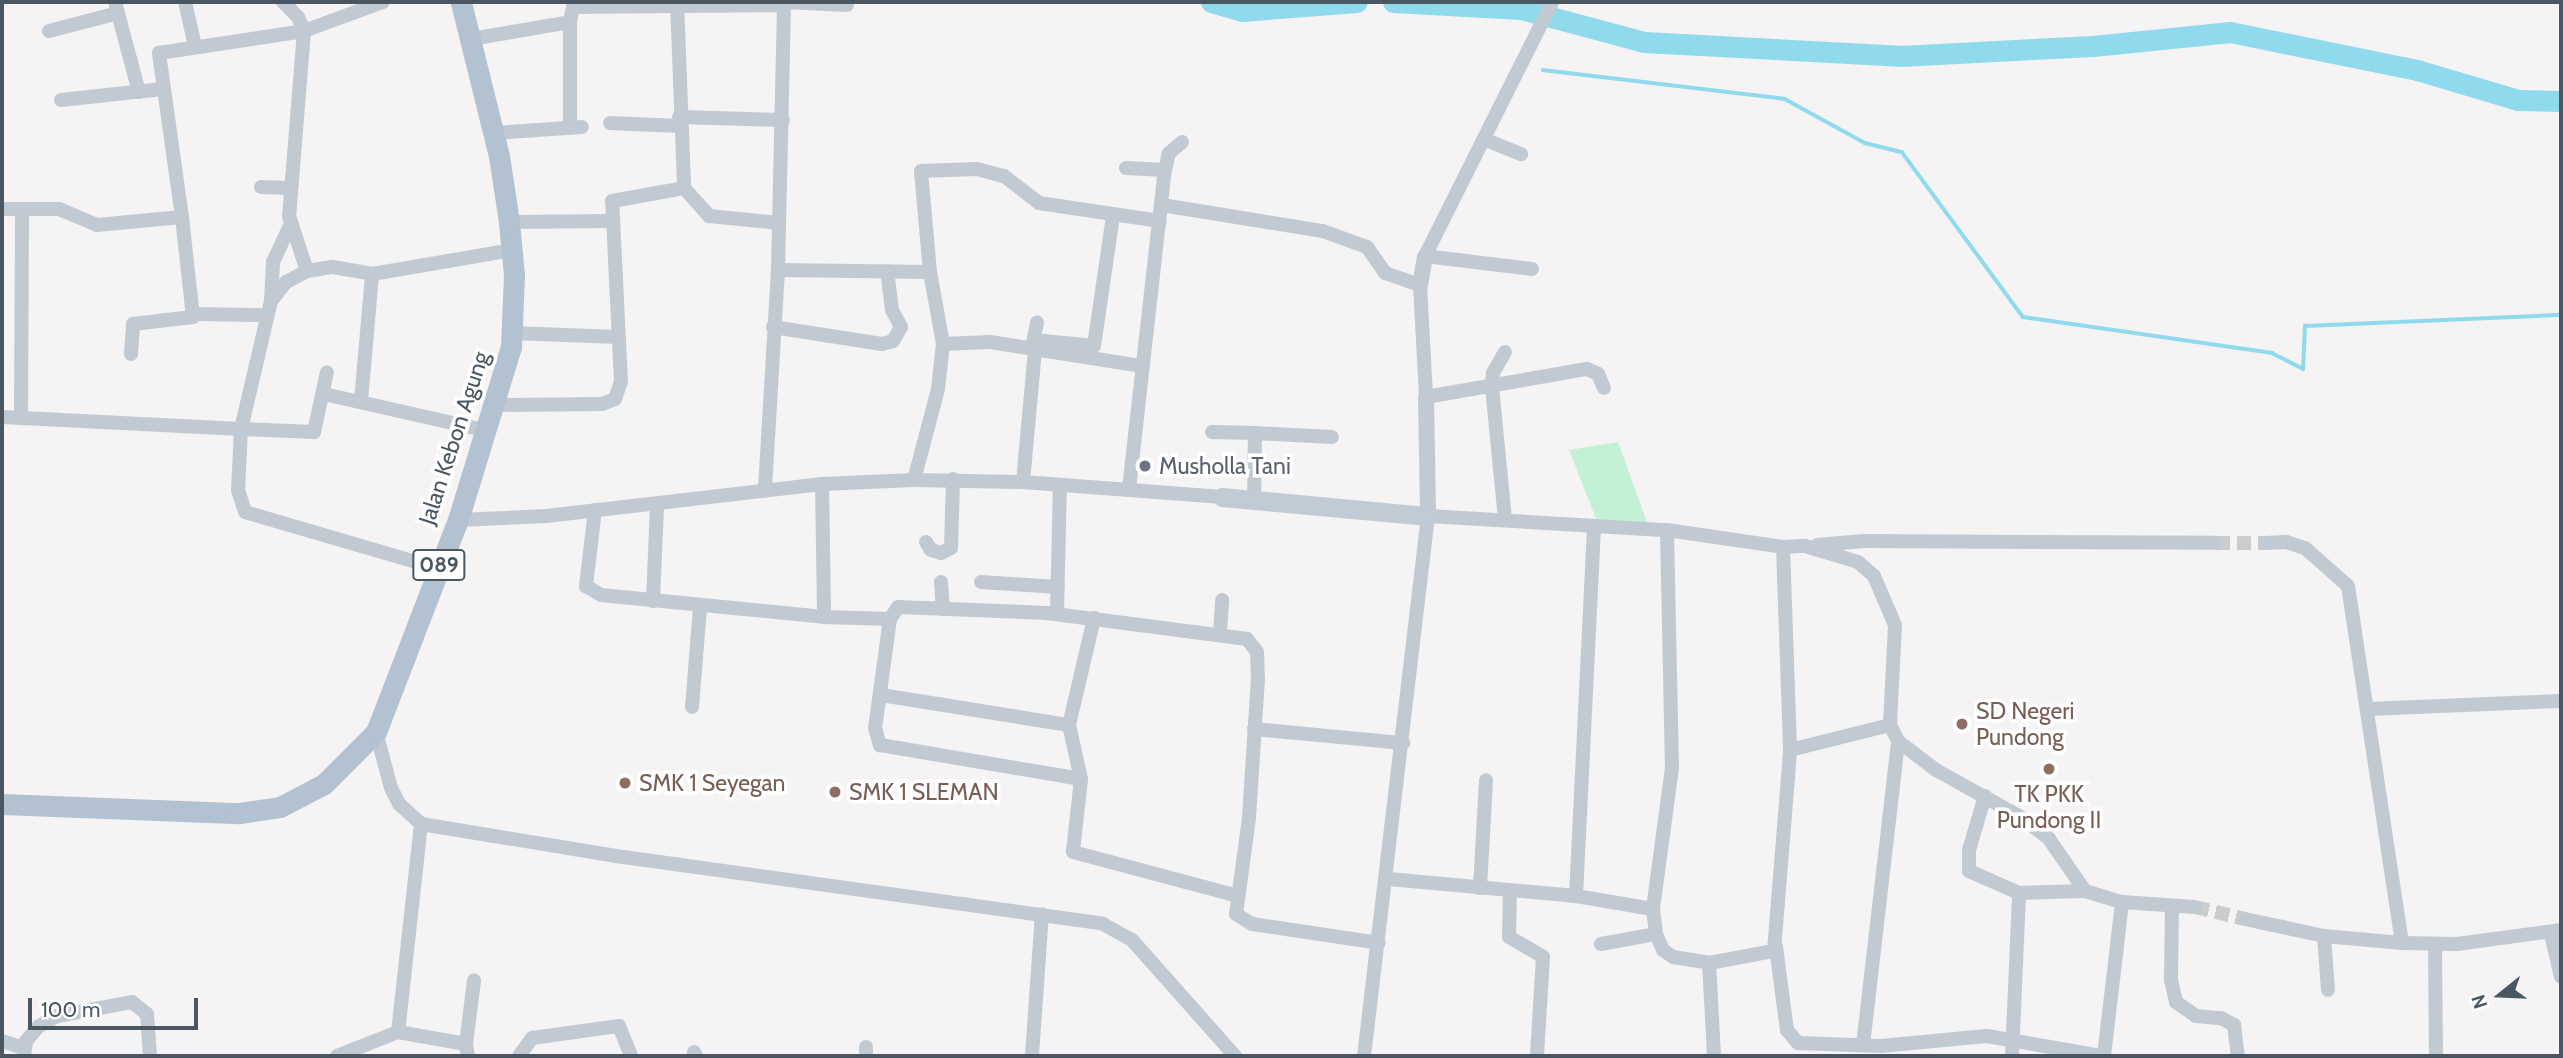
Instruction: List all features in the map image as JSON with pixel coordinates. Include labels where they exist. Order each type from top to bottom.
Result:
[{"type":"main road","name":"Jalan Kebon Agung","points":[[2,804],[240,813],[280,807],[324,784],[376,732],[437,568],[458,520],[494,405],[512,333],[512,250],[509,222],[494,133],[461,2]]},
{"type":"main road","points":[[1222,498],[1428,516]]},
{"type":"street","points":[[185,2],[195,46]]},
{"type":"street","points":[[283,2],[298,17],[304,31],[289,228],[274,262],[271,301],[241,429],[238,490],[245,512],[437,568]]},
{"type":"street","points":[[193,314],[158,54],[195,46],[304,31],[383,2]]},
{"type":"street","points":[[1364,1056],[1389,880],[1428,516],[1426,397],[1420,285],[1425,256],[1486,140],[1552,2]]},
{"type":"street","points":[[494,133],[576,127],[570,22],[573,4],[847,5]]},
{"type":"street","points":[[677,4],[679,122],[684,187],[709,216],[779,223]]},
{"type":"street","points":[[765,491],[778,270],[784,4]]},
{"type":"street","points":[[49,31],[117,7],[139,92]]},
{"type":"street","points":[[471,39],[570,22]]},
{"type":"street","points":[[61,100],[162,89]]},
{"type":"street","points":[[610,123],[783,120]]},
{"type":"street","points":[[1486,140],[1521,154]]},
{"type":"street","points":[[1129,489],[1165,170],[1169,153],[1182,142]]},
{"type":"street","points":[[914,480],[938,389],[943,344],[918,177],[926,167],[977,169],[1004,176],[1039,203],[1160,221]]},
{"type":"street","points":[[1126,168],[1165,170]]},
{"type":"street","points":[[261,187],[291,188]]},
{"type":"street","points":[[494,405],[608,403],[615,399],[621,382],[611,221],[615,199],[684,187]]},
{"type":"street","points":[[1162,205],[1323,231],[1367,247],[1385,273],[1420,285]]},
{"type":"street","points":[[2,209],[59,209],[97,225],[182,217]]},
{"type":"street","points":[[21,416],[22,210]]},
{"type":"street","points":[[1033,348],[1044,341],[1094,346],[1112,215]]},
{"type":"street","points":[[509,222],[611,221]]},
{"type":"street","points":[[289,228],[307,271]]},
{"type":"street","points":[[271,301],[286,282],[307,271],[333,267],[372,274],[512,250]]},
{"type":"street","points":[[1425,256],[1532,269]]},
{"type":"street","points":[[778,270],[930,271]]},
{"type":"street","points":[[774,327],[881,344],[893,341],[900,337],[901,327],[892,310],[887,271]]},
{"type":"street","points":[[361,401],[372,274]]},
{"type":"street","points":[[131,354],[133,324],[190,318],[193,314],[259,316]]},
{"type":"street","points":[[1023,481],[1037,322]]},
{"type":"street","points":[[512,333],[618,337]]},
{"type":"street","points":[[943,344],[990,342],[1142,366]]},
{"type":"street","points":[[1505,352],[1493,373],[1492,387],[1505,519]]},
{"type":"street","points":[[1426,397],[1587,369],[1598,374],[1604,388]]},
{"type":"street","points":[[2,417],[314,432],[327,372]]},
{"type":"street","points":[[324,394],[484,430]]},
{"type":"street","points":[[1212,432],[1332,437]]},
{"type":"street","points":[[1254,500],[1255,433]]},
{"type":"street","points":[[926,542],[931,550],[941,553],[951,548],[953,479]]},
{"type":"street","points":[[458,520],[657,504],[822,484],[914,480],[1023,481],[1222,498]]},
{"type":"street","points":[[822,484],[824,617]]},
{"type":"street","points":[[1058,614],[1060,485]]},
{"type":"street","points":[[653,601],[657,504]]},
{"type":"street","points":[[595,510],[588,591],[700,607],[824,617],[890,619]]},
{"type":"street","points":[[1428,516],[1667,530],[1783,547],[1864,541],[2216,543]]},
{"type":"street","points":[[1576,896],[1594,527]]},
{"type":"street","points":[[1667,530],[1672,768],[1653,909],[1656,934],[1673,957],[1709,963],[1776,947]]},
{"type":"street","points":[[2265,543],[2286,542],[2305,548],[2343,577],[2368,709],[2402,943]]},
{"type":"street","points":[[1805,546],[1858,562],[1874,576],[1890,607],[1898,644],[1891,725],[1898,741],[1936,770],[1985,796],[2049,839],[2085,891]]},
{"type":"street","points":[[1783,547],[1790,750],[1776,947],[1791,1039],[1808,1045],[1863,1045],[1881,1051],[1956,1037],[2013,1038],[2103,1056],[2122,902]]},
{"type":"street","points":[[940,582],[943,609]]},
{"type":"street","points":[[981,582],[1058,587]]},
{"type":"street","points":[[1220,632],[1222,600]]},
{"type":"street","points":[[692,707],[700,607]]},
{"type":"street","points":[[1081,779],[884,748],[875,728],[890,619],[898,607],[1058,614],[1220,632],[1247,639],[1256,652],[1254,729],[1249,818],[1236,914],[1243,922],[1379,943]]},
{"type":"street","points":[[1094,618],[1069,725],[1081,779],[1073,852],[1238,896]]},
{"type":"street","points":[[881,695],[1069,725]]},
{"type":"street","points":[[2368,709],[2561,701]]},
{"type":"street","points":[[1790,750],[1891,725]]},
{"type":"street","points":[[1254,729],[1403,743]]},
{"type":"street","points":[[376,732],[391,788],[399,804],[421,824],[616,856],[1103,924],[1132,940],[1235,1056]]},
{"type":"street","points":[[1863,1045],[1898,741]]},
{"type":"street","points":[[1480,888],[1486,779]]},
{"type":"street","points":[[1985,796],[1969,850],[1969,871],[2019,893],[2085,891],[2122,902],[2195,908]]},
{"type":"street","points":[[398,1032],[421,824]]},
{"type":"street","points":[[1389,880],[1576,896],[1653,909]]},
{"type":"street","points":[[1510,890],[1509,937],[1543,957],[1537,1056]]},
{"type":"street","points":[[2012,1056],[2019,893]]},
{"type":"street","points":[[2172,906],[2171,970],[2176,1002],[2196,1016],[2221,1018],[2234,1025],[2238,1056]]},
{"type":"street","points":[[1032,1056],[1042,914]]},
{"type":"street","points":[[2245,919],[2325,936],[2402,943],[2435,944],[2556,932],[2561,977]]},
{"type":"street","points":[[1601,944],[1656,934]]},
{"type":"street","points":[[2325,936],[2328,990]]},
{"type":"street","points":[[2435,944],[2436,1056]]},
{"type":"street","points":[[1709,963],[1714,1056]]},
{"type":"street","points":[[337,1056],[398,1032],[467,1050],[474,981]]},
{"type":"street","points":[[2,1041],[24,1052],[39,1026],[57,1016],[132,1002],[147,1014],[150,1056]]},
{"type":"street","points":[[519,1056],[532,1038],[619,1026],[631,1056]]},
{"type":"green space","points":[[1618,442],[1648,525],[1597,521],[1569,450]]},
{"type":"waterway","points":[[1211,2],[1242,11],[1357,2]]},
{"type":"waterway","points":[[1393,2],[1521,9],[1644,42],[1900,56],[2093,46],[2230,32],[2417,70],[2518,100],[2561,101]]},
{"type":"waterway","points":[[1543,70],[1785,99],[1865,143],[1902,152],[2023,317],[2272,353],[2303,369],[2305,326],[2561,315]]},
{"type":"tunnel","points":[[2216,543],[2265,543]]},
{"type":"tunnel","points":[[2195,907],[2245,919]]},
{"type":"place","name":"Musholla Tani","points":[[1145,466]]},
{"type":"place","name":"SD Negeri Pundong","points":[[1962,724]]},
{"type":"place","name":"TK PKK Pundong II","points":[[2049,769]]},
{"type":"place","name":"SMK 1 Seyegan","points":[[625,783]]},
{"type":"place","name":"SMK 1 SLEMAN","points":[[835,792]]}]
